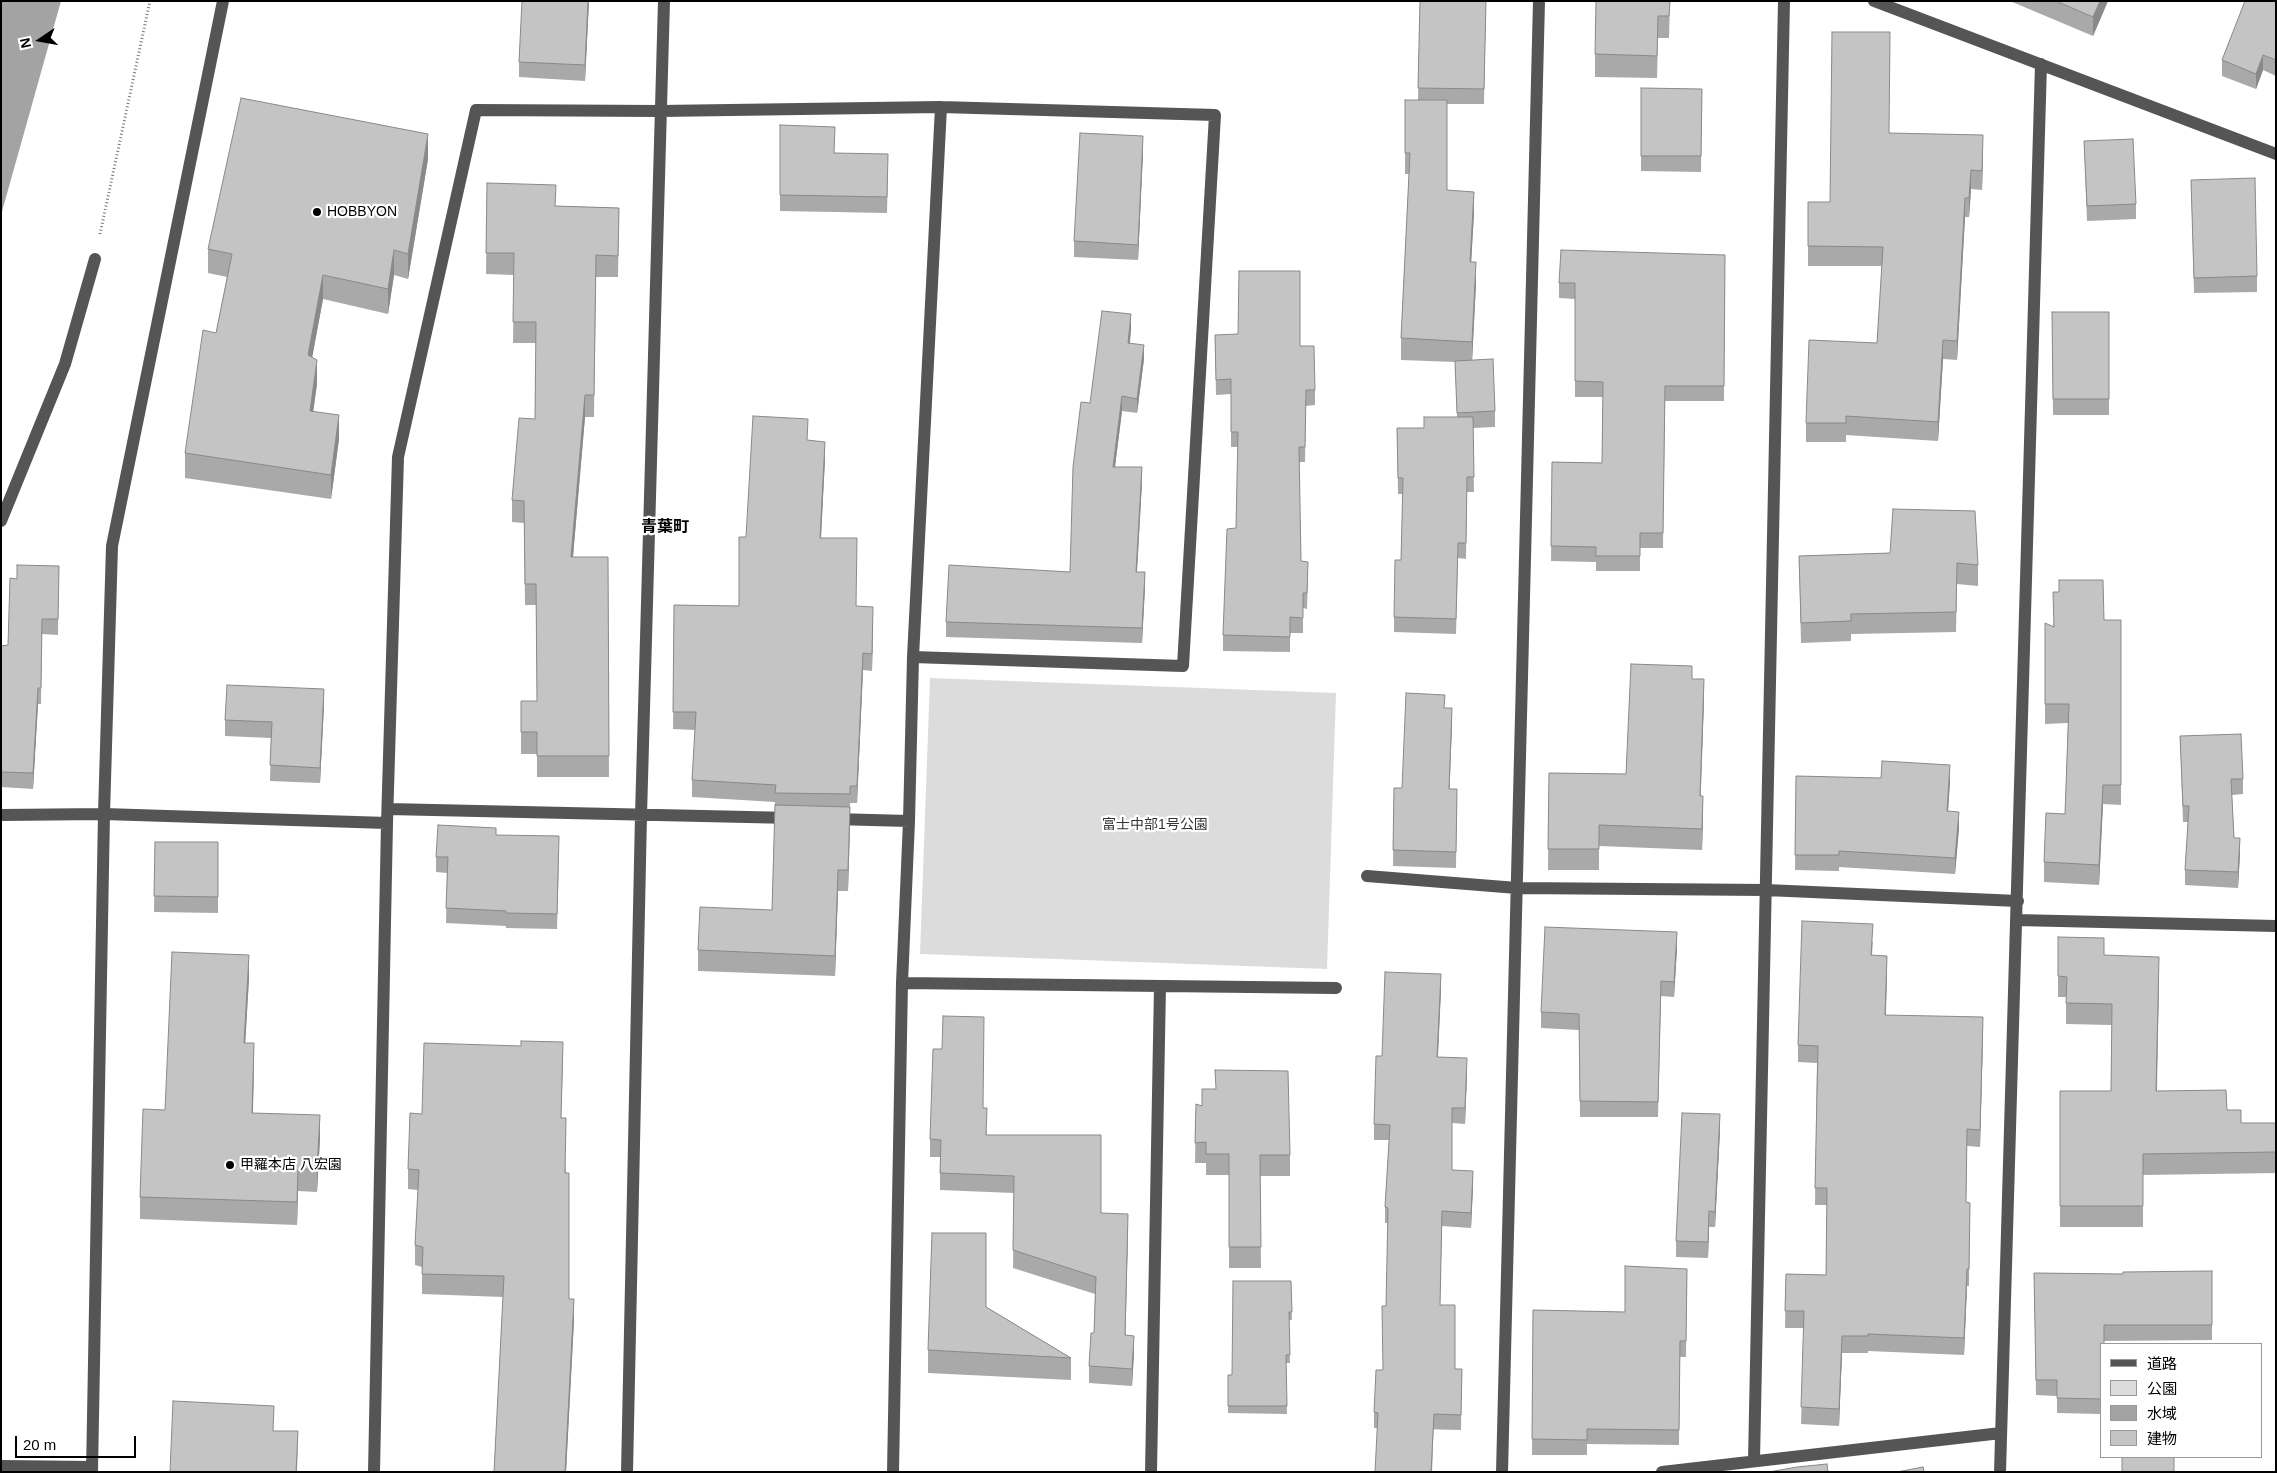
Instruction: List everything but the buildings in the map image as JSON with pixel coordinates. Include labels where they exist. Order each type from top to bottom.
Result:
[{"type":"street","points":[[1,1466],[92,1470],[104,814],[112,546],[223,1]]},
{"type":"street","points":[[627,1472],[641,815],[664,1]]},
{"type":"street","points":[[1502,1472],[1539,1]]},
{"type":"street","points":[[1754,1460],[1784,1]]},
{"type":"street","points":[[1874,1],[2276,154]]},
{"type":"street","points":[[2000,1472],[2041,64]]},
{"type":"street","points":[[893,1472],[902,983],[913,657],[941,108]]},
{"type":"street","points":[[374,1472],[386,824],[388,809],[398,457],[476,110],[660,112],[941,108],[1215,115],[1184,666],[913,657]]},
{"type":"street","points":[[1,521],[65,364],[95,259]]},
{"type":"street","points":[[388,809],[909,820]]},
{"type":"street","points":[[1,814],[104,814],[386,824]]},
{"type":"street","points":[[1367,876],[1517,888],[1766,890],[2018,901]]},
{"type":"street","points":[[2016,920],[2276,926]]},
{"type":"street","points":[[902,983],[1336,988]]},
{"type":"street","points":[[1151,1472],[1160,986]]},
{"type":"street","points":[[1662,1472],[2001,1433]]},
{"type":"path","points":[[95,259],[150,1]]},
{"type":"green space","name":"富士中部1号公園","points":[[930,678],[1336,693],[1327,969],[920,954]]},
{"type":"water","points":[[1,1],[61,1],[1,215]]},
{"type":"place","name":"HOBBYON","points":[[317,212]]},
{"type":"place","name":"甲羅本店 八宏園","points":[[230,1165]]},
{"type":"district","name":"青葉町","points":[[665,528]]}]
